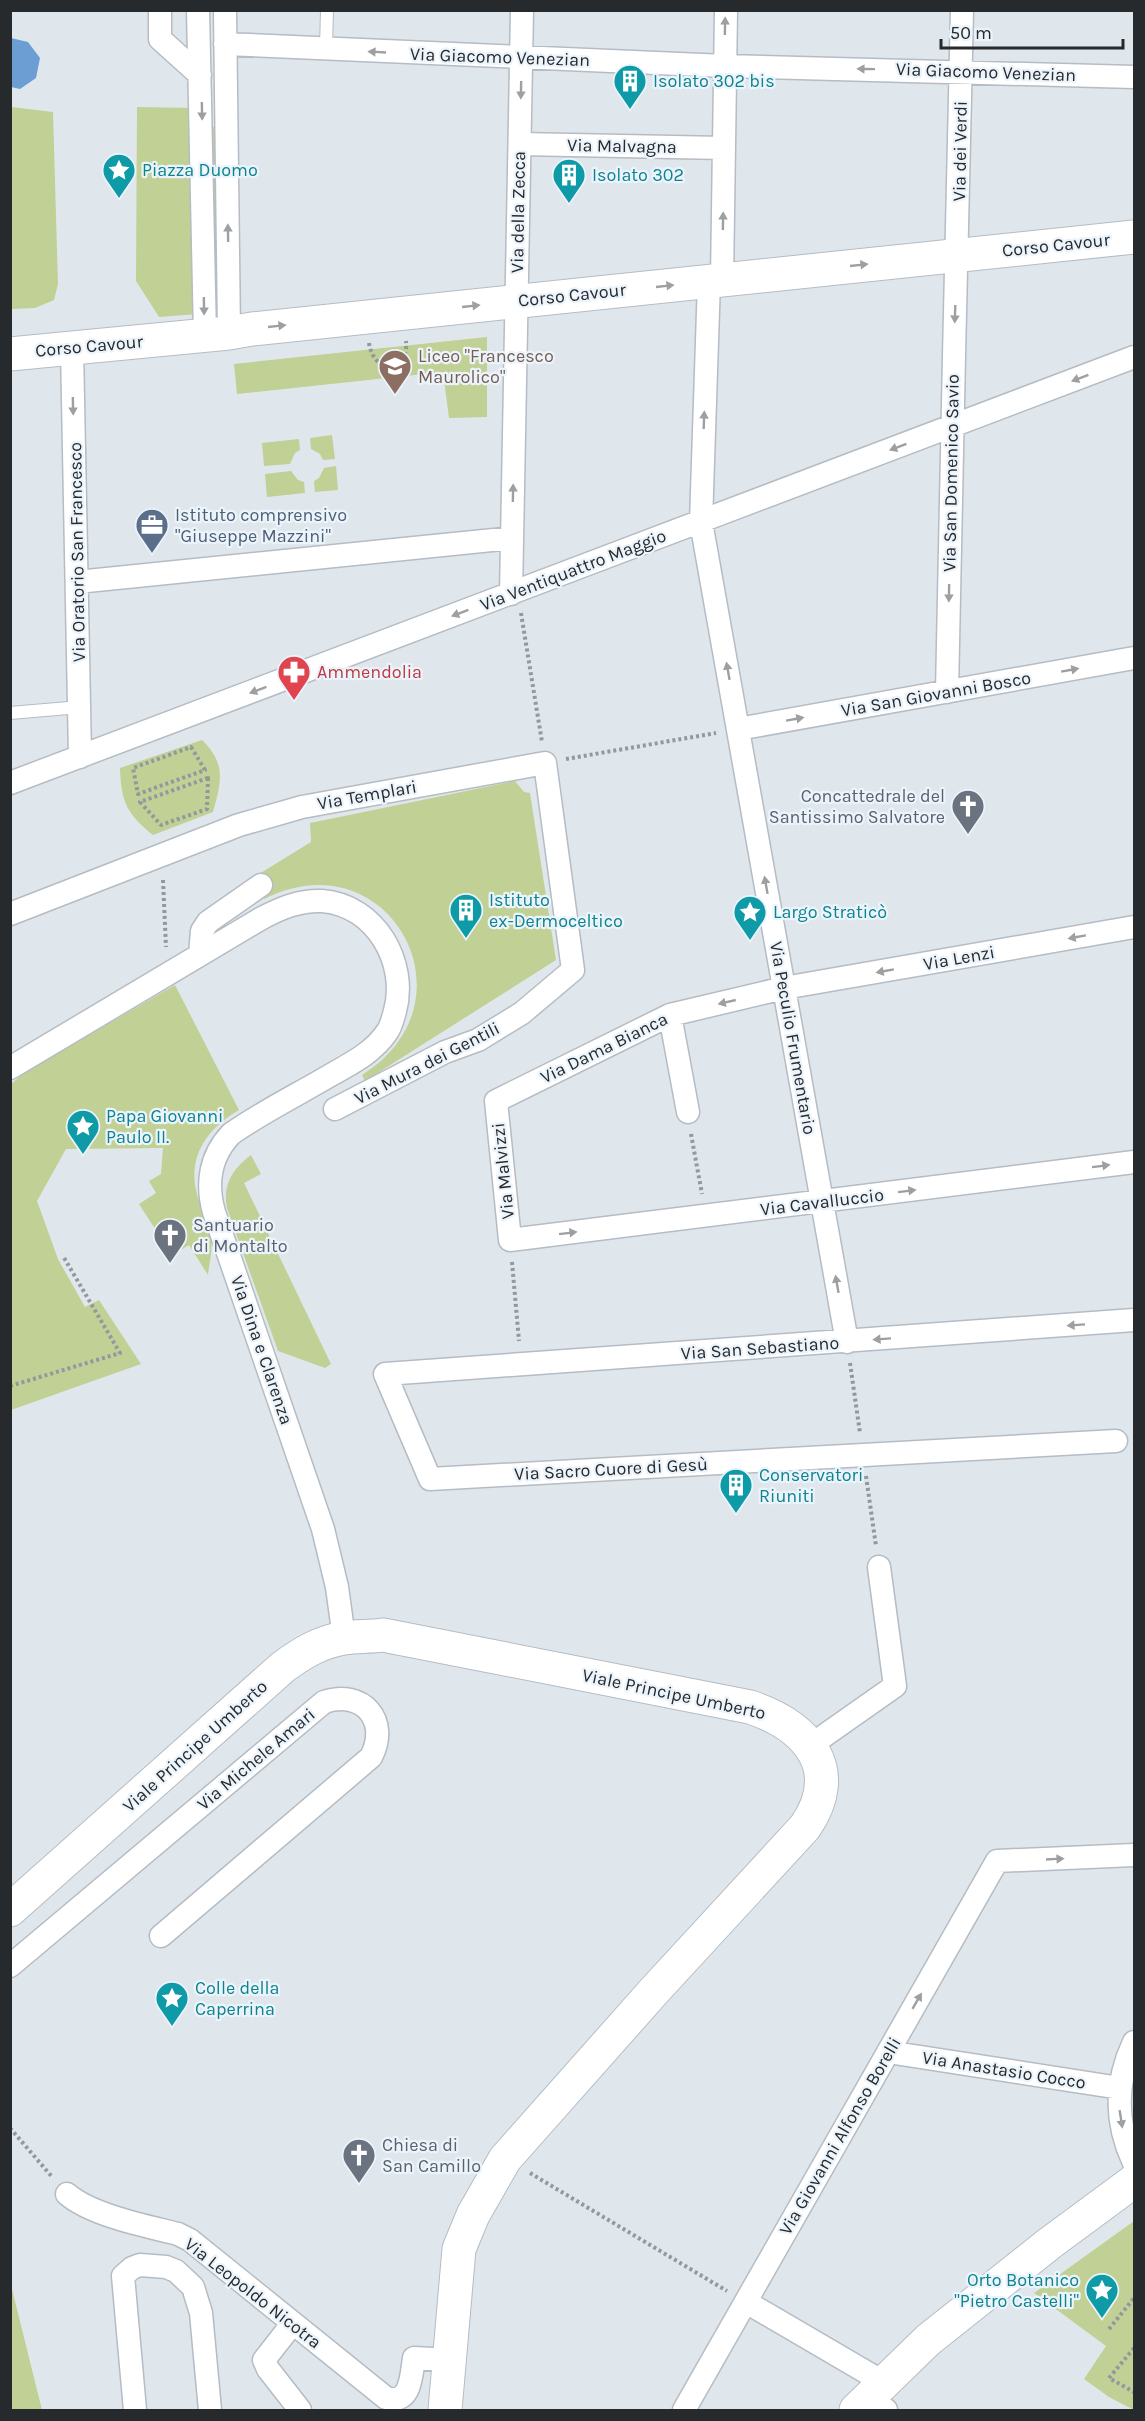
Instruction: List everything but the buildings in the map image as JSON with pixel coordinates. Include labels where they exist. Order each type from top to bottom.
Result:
[{"type":"main road","name":"Corso Cavour","points":[[10,354],[1134,237]]},
{"type":"main road","name":"Viale Principe Umberto","points":[[10,1910],[283,1667],[318,1645],[344,1638],[382,1635],[750,1707],[781,1720],[811,1745]]},
{"type":"main road","points":[[445,2410],[459,2249],[472,2215],[505,2159],[654,1990],[805,1827],[818,1805],[821,1781],[817,1759],[811,1745]]},
{"type":"main road","points":[[873,2400],[928,2340],[1134,2181]]},
{"type":"street","points":[[160,10],[160,39],[200,75]]},
{"type":"street","points":[[198,10],[200,75],[217,334]]},
{"type":"street","points":[[217,334],[225,10]]},
{"type":"street","name":"Via della Zecca","points":[[511,594],[522,10]]},
{"type":"street","name":"Via Peculio Frumentario","points":[[726,10],[723,148],[701,522],[847,1341]]},
{"type":"street","name":"Via dei Verdi","points":[[958,255],[963,10]]},
{"type":"street","name":"Via Giacomo Venezian","points":[[225,44],[725,66],[1134,76]]},
{"type":"street","name":"Via Malvagna","points":[[520,144],[723,148]]},
{"type":"street","name":"Via San Domenico Savio","points":[[947,692],[951,427],[958,255]]},
{"type":"street","name":"Via Oratorio San Francesco","points":[[72,348],[80,757]]},
{"type":"street","name":"Via Ventiquattro Maggio","points":[[10,783],[1134,357]]},
{"type":"street","points":[[77,582],[512,538]]},
{"type":"street","name":"Via San Giovanni Bosco","points":[[738,729],[1134,658]]},
{"type":"street","name":"Via Templari","points":[[10,914],[239,825],[302,807],[545,763]]},
{"type":"street","name":"Via Mura dei Gentili","points":[[335,1109],[445,1052],[478,1040],[522,1013],[573,970],[545,763]]},
{"type":"street","points":[[200,954],[202,931],[218,914],[261,885]]},
{"type":"street","name":"Via Dina e Clarenza","points":[[10,1068],[278,910],[308,901],[325,901],[341,905],[368,921],[389,947],[396,963],[399,981],[399,999],[389,1030],[378,1044],[353,1062],[231,1134],[217,1154],[210,1175],[211,1201],[214,1212],[331,1556],[344,1638]]},
{"type":"street","name":"Via Lenzi","points":[[784,988],[1134,927]]},
{"type":"street","name":"Via Dama Bianca","points":[[496,1101],[670,1015],[784,988]]},
{"type":"street","points":[[670,1015],[688,1112]]},
{"type":"street","name":"Via Malvizzi","points":[[496,1101],[510,1240]]},
{"type":"street","name":"Via Cavalluccio","points":[[510,1240],[1134,1162]]},
{"type":"street","name":"Via San Sebastiano","points":[[430,1479],[385,1374],[1134,1320]]},
{"type":"street","name":"Via Sacro Cuore di Gesù","points":[[430,1479],[1116,1441]]},
{"type":"street","points":[[811,1745],[895,1686],[879,1567]]},
{"type":"street","name":"Via Michele Amari","points":[[10,1966],[324,1702],[346,1698],[368,1709],[376,1722],[378,1735],[371,1757],[161,1936]]},
{"type":"street","name":"Via Giovanni Alfonso Borelli","points":[[684,2410],[997,1862],[1134,1855]]},
{"type":"street","points":[[1134,2043],[1126,2059],[1120,2088],[1119,2108],[1122,2133],[1134,2163]]},
{"type":"street","name":"Via Anastasio Cocco","points":[[888,2052],[1120,2088]]},
{"type":"street","name":"Via Leopoldo Nicotra","points":[[67,2194],[97,2211],[178,2235],[200,2247],[377,2392],[394,2400],[406,2393],[414,2358],[450,2360]]},
{"type":"street","points":[[153,2265],[162,2230]]},
{"type":"street","points":[[135,2410],[123,2276],[132,2268],[153,2265],[176,2271],[187,2279],[197,2295],[201,2313],[210,2410]]},
{"type":"street","points":[[746,2302],[873,2400]]},
{"type":"street","points":[[293,2323],[264,2360],[268,2369],[300,2410]]},
{"type":"lane","points":[[327,10],[327,49]]},
{"type":"lane","points":[[10,713],[80,707]]},
{"type":"path","points":[[511,594],[522,615],[545,763],[738,729]]},
{"type":"path","points":[[191,747],[205,770],[171,782],[138,794],[133,768],[191,747]]},
{"type":"path","points":[[208,778],[207,809],[161,825],[141,802],[174,790],[208,778]]},
{"type":"path","points":[[171,782],[174,790]]},
{"type":"path","points":[[162,876],[166,950],[202,931]]},
{"type":"path","points":[[688,1112],[706,1216]]},
{"type":"path","points":[[510,1240],[522,1364]]},
{"type":"path","points":[[10,1386],[120,1353],[63,1256]]},
{"type":"path","points":[[10,2128],[67,2194]]},
{"type":"path","points":[[505,2159],[746,2302]]},
{"type":"path","points":[[1109,2329],[1134,2298]]},
{"type":"path","points":[[1134,2348],[1109,2378],[1134,2392]]},
{"type":"green space","points":[[11,107],[53,112],[58,284],[54,300],[35,308],[11,309]]},
{"type":"green space","points":[[137,107],[195,108],[199,314],[159,317],[136,281]]},
{"type":"green space","points":[[208,127],[215,127],[218,311],[211,312]]},
{"type":"green space","points":[[487,337],[487,417],[449,418],[443,372],[237,394],[234,364]]},
{"type":"green space","points":[[332,435],[335,459],[323,460],[320,454],[311,449],[310,438]]},
{"type":"green space","points":[[299,439],[300,450],[295,453],[290,464],[264,466],[262,443]]},
{"type":"green space","points":[[336,466],[338,490],[315,492],[314,481],[319,478],[324,468]]},
{"type":"green space","points":[[291,471],[298,480],[304,482],[305,493],[267,497],[265,474]]},
{"type":"green space","points":[[202,740],[219,766],[220,783],[213,812],[153,835],[131,814],[127,806],[122,790],[120,768]]},
{"type":"green space","points":[[515,781],[524,792],[530,793],[556,960],[365,1081],[362,1075],[397,1043],[414,1007],[416,970],[404,935],[380,907],[348,889],[308,885],[264,899],[259,874],[311,842],[310,823]]},
{"type":"green space","points":[[175,985],[239,1110],[208,1136],[197,1158],[195,1184],[209,1228],[211,1243],[208,1275],[189,1245],[172,1255],[139,1204],[156,1193],[149,1181],[161,1174],[163,1148],[66,1149],[37,1201],[58,1259],[85,1307],[99,1300],[141,1364],[11,1410],[10,1085],[24,1073]]},
{"type":"green space","points":[[251,1155],[261,1174],[244,1183],[331,1364],[325,1368],[278,1351],[227,1208],[226,1192],[230,1178]]},
{"type":"green space","name":"Orto Botanico \"Pietro Castelli\"","points":[[1134,2221],[1134,2410],[1109,2397],[1084,2379],[1106,2346],[1034,2293]]},
{"type":"green space","points":[[10,2280],[13,2293],[42,2410],[11,2410]]},
{"type":"water","points":[[11,38],[28,42],[40,58],[36,78],[20,89],[11,87]]},
{"type":"place","name":"Isolato 302 bis","points":[[630,110]]},
{"type":"place","name":"Piazza Duomo","points":[[119,199]]},
{"type":"place","name":"Isolato 302","points":[[569,204]]},
{"type":"place","name":"Liceo \"Francesco Maurolico\"","points":[[395,395]]},
{"type":"place","name":"Istituto comprensivo \"Giuseppe Mazzini\"","points":[[152,554]]},
{"type":"place","name":"Ammendolia","points":[[294,701]]},
{"type":"place","name":"Concattedrale del Santissimo Salvatore","points":[[968,835]]},
{"type":"place","name":"Istituto ex-Dermoceltico","points":[[466,939]]},
{"type":"place","name":"Largo Straticò","points":[[750,941]]},
{"type":"place","name":"Papa Giovanni Paulo II.","points":[[83,1155]]},
{"type":"place","name":"Santuario di Montalto","points":[[170,1264]]},
{"type":"place","name":"Conservatori Riuniti","points":[[736,1514]]},
{"type":"place","name":"Colle della Caperrina","points":[[172,2027]]},
{"type":"place","name":"Chiesa di San Camillo","points":[[359,2184]]},
{"type":"place","name":"Orto Botanico \"Pietro Castelli\"","points":[[1102,2319]]}]
